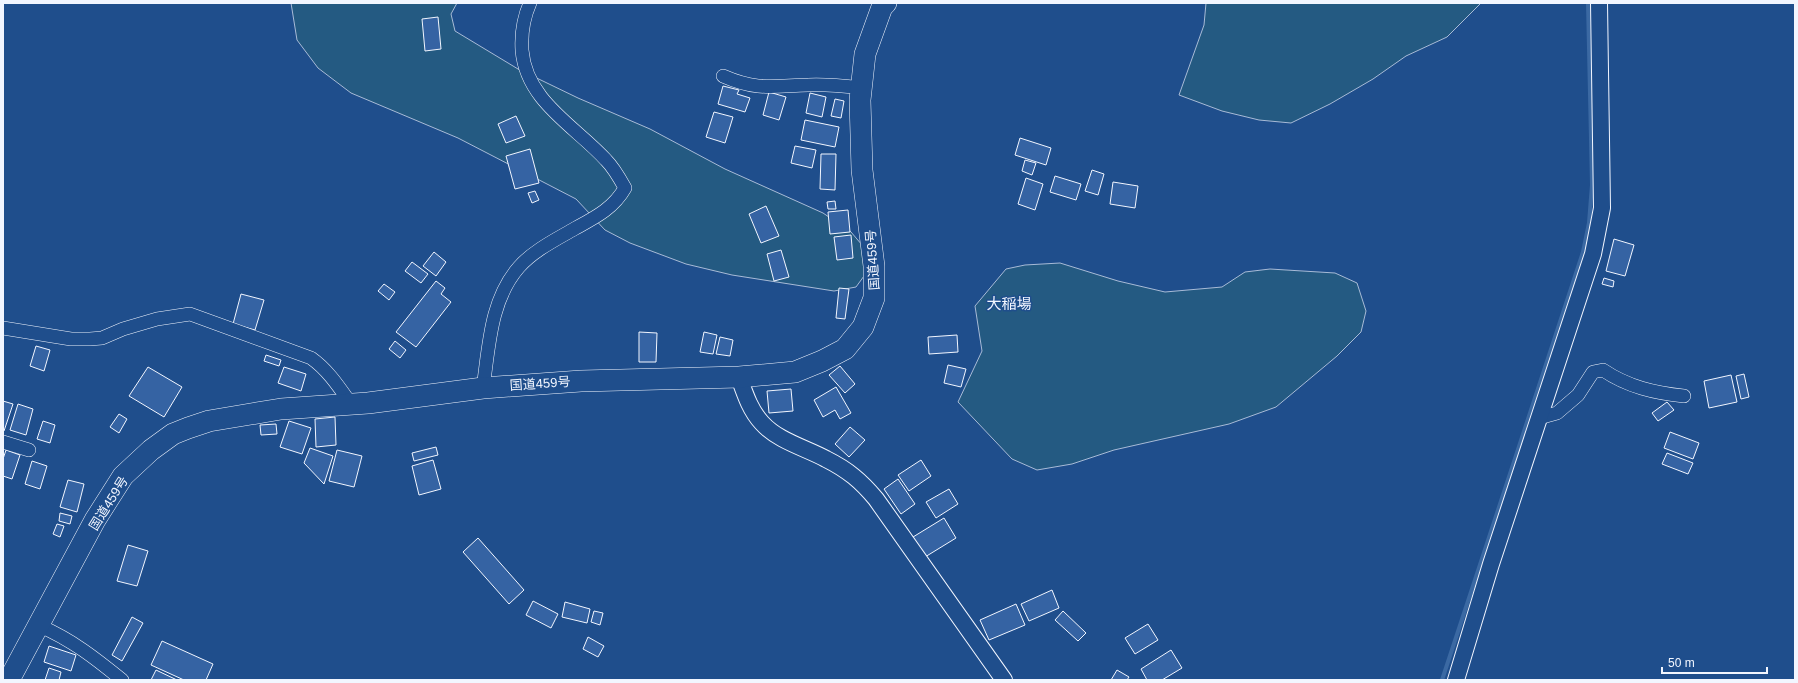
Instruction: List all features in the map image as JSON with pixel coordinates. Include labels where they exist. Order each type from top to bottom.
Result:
[{"type":"highway","name":"国道459号","points":[[9,680],[40,626],[95,520],[123,476],[151,450],[173,434],[209,421],[281,409],[351,404],[483,388],[581,380],[739,377],[795,372],[809,367],[845,349],[863,327],[874,298],[874,266],[862,170],[860,100],[865,54],[882,7],[886,3]]},
{"type":"street","points":[[483,388],[491,330],[496,307],[505,286],[519,266],[547,245],[602,214],[619,199],[625,188],[607,161],[539,97],[529,80],[523,59],[521,37],[524,16],[530,3]]},
{"type":"street","points":[[1456,680],[1491,564],[1593,254],[1602,208],[1599,3]]},
{"type":"street","points":[[723,76],[740,84],[760,87],[831,84],[861,88]]},
{"type":"street","points":[[3,328],[71,338],[90,339],[102,338],[123,329],[157,319],[190,314],[311,358],[320,364],[334,380],[351,404]]},
{"type":"street","points":[[1539,418],[1557,413],[1578,395],[1593,372],[1603,370],[1618,380],[1655,393],[1684,396]]},
{"type":"street","points":[[739,377],[751,408],[763,424],[780,436],[828,459],[860,480],[876,499],[1004,680]]},
{"type":"street","points":[[3,442],[30,450]]},
{"type":"street","points":[[40,626],[60,635],[84,649],[122,680]]},
{"type":"shaded area","points":[[291,3],[457,3],[451,14],[455,31],[518,69],[578,98],[650,129],[725,169],[823,213],[851,232],[868,252],[864,276],[856,287],[834,291],[732,275],[686,264],[630,243],[605,230],[576,199],[458,138],[351,93],[318,68],[297,40]]},
{"type":"shaded area","points":[[1206,3],[1481,3],[1447,37],[1406,56],[1373,79],[1330,104],[1291,123],[1259,120],[1222,111],[1179,95],[1204,25]]},
{"type":"shaded area","points":[[1060,263],[1118,281],[1165,292],[1222,287],[1245,272],[1270,269],[1335,273],[1357,283],[1366,311],[1361,332],[1337,356],[1276,407],[1229,424],[1114,450],[1072,464],[1037,470],[1012,459],[958,402],[982,351],[975,306],[1006,269],[1025,265]]},
{"type":"building","points":[[438,17],[441,49],[425,51],[422,19]]},
{"type":"building","points":[[723,86],[739,90],[737,94],[750,98],[745,112],[718,104]]},
{"type":"building","points":[[769,92],[786,97],[779,120],[763,115]]},
{"type":"building","points":[[810,93],[826,97],[822,117],[806,113]]},
{"type":"building","points":[[835,99],[844,101],[841,118],[831,116]]},
{"type":"building","points":[[714,112],[733,117],[725,143],[706,137]]},
{"type":"building","points":[[516,116],[525,136],[506,143],[498,124]]},
{"type":"building","points":[[805,120],[839,127],[835,147],[801,140]]},
{"type":"building","points":[[1020,138],[1051,148],[1046,165],[1015,155]]},
{"type":"building","points":[[795,146],[816,150],[812,168],[791,163]]},
{"type":"building","points":[[530,149],[539,183],[515,189],[506,156]]},
{"type":"building","points":[[821,154],[836,154],[835,190],[820,189]]},
{"type":"building","points":[[1025,160],[1036,163],[1032,175],[1022,171]]},
{"type":"building","points":[[1092,170],[1104,174],[1098,195],[1085,191]]},
{"type":"building","points":[[1055,176],[1081,184],[1076,200],[1050,192]]},
{"type":"building","points":[[1026,178],[1043,184],[1035,210],[1018,204]]},
{"type":"building","points":[[1113,182],[1138,186],[1135,208],[1110,204]]},
{"type":"building","points":[[535,191],[539,200],[532,203],[528,193]]},
{"type":"building","points":[[835,201],[836,209],[828,209],[827,202]]},
{"type":"building","points":[[766,206],[779,236],[761,243],[749,214]]},
{"type":"building","points":[[848,210],[850,232],[830,234],[828,212]]},
{"type":"building","points":[[851,235],[853,258],[837,260],[834,237]]},
{"type":"building","points":[[1614,239],[1634,245],[1625,276],[1606,271]]},
{"type":"building","points":[[781,250],[789,277],[774,281],[767,254]]},
{"type":"building","points":[[434,252],[446,262],[436,276],[423,266]]},
{"type":"building","points":[[412,262],[428,274],[421,283],[405,271]]},
{"type":"building","points":[[1604,278],[1614,281],[1613,287],[1602,284]]},
{"type":"building","points":[[436,281],[445,288],[441,294],[451,302],[416,347],[396,332]]},
{"type":"building","points":[[384,284],[395,292],[389,300],[378,291]]},
{"type":"building","points":[[839,288],[849,289],[845,319],[836,318]]},
{"type":"building","points":[[241,294],[264,300],[255,330],[233,324]]},
{"type":"building","points":[[639,332],[657,333],[656,362],[639,362]]},
{"type":"building","points":[[704,332],[717,335],[713,354],[700,352]]},
{"type":"building","points":[[957,335],[958,352],[929,354],[928,337]]},
{"type":"building","points":[[720,337],[733,340],[730,356],[716,354]]},
{"type":"building","points":[[395,341],[406,350],[400,358],[389,349]]},
{"type":"building","points":[[36,346],[50,350],[44,371],[30,366]]},
{"type":"building","points":[[266,355],[281,360],[279,366],[264,361]]},
{"type":"building","points":[[948,365],[966,369],[961,387],[944,383]]},
{"type":"building","points":[[840,366],[855,384],[845,393],[829,375]]},
{"type":"building","points":[[148,367],[182,387],[164,417],[129,396]]},
{"type":"building","points":[[284,367],[306,374],[301,391],[278,383]]},
{"type":"building","points":[[1744,374],[1749,397],[1741,399],[1736,376]]},
{"type":"building","points":[[1731,375],[1737,402],[1709,408],[1704,381]]},
{"type":"building","points":[[836,387],[851,413],[840,419],[835,410],[823,417],[814,400]]},
{"type":"building","points":[[791,389],[793,411],[769,413],[767,391]]},
{"type":"building","points":[[3,401],[13,404],[4,431],[3,430]]},
{"type":"building","points":[[1667,402],[1674,410],[1658,421],[1652,413]]},
{"type":"building","points":[[18,404],[33,409],[26,435],[10,430]]},
{"type":"building","points":[[119,414],[127,419],[119,433],[110,427]]},
{"type":"building","points":[[335,417],[336,445],[316,447],[315,419]]},
{"type":"building","points":[[43,421],[55,425],[50,443],[37,439]]},
{"type":"building","points":[[289,421],[311,428],[302,454],[280,447]]},
{"type":"building","points":[[276,424],[277,434],[261,435],[260,425]]},
{"type":"building","points":[[850,427],[865,440],[849,457],[835,444]]},
{"type":"building","points":[[1670,432],[1699,443],[1693,459],[1664,448]]},
{"type":"building","points":[[436,447],[438,455],[414,461],[412,453]]},
{"type":"building","points":[[310,448],[333,456],[324,484],[304,463]]},
{"type":"building","points":[[6,450],[20,455],[12,479],[3,476],[3,459]]},
{"type":"building","points":[[337,450],[362,456],[354,487],[329,481]]},
{"type":"building","points":[[1667,453],[1693,463],[1688,474],[1662,464]]},
{"type":"building","points":[[433,460],[441,489],[419,495],[412,466]]},
{"type":"building","points":[[921,460],[931,476],[909,491],[898,475]]},
{"type":"building","points":[[32,461],[47,466],[40,489],[25,484]]},
{"type":"building","points":[[898,479],[915,504],[901,514],[884,489]]},
{"type":"building","points":[[68,480],[84,484],[77,512],[60,507]]},
{"type":"building","points":[[949,489],[958,504],[936,518],[926,502]]},
{"type":"building","points":[[60,513],[72,516],[70,524],[59,521]]},
{"type":"building","points":[[944,518],[956,538],[925,557],[913,537]]},
{"type":"building","points":[[57,524],[64,526],[60,537],[53,534]]},
{"type":"building","points":[[478,538],[524,590],[509,604],[463,552]]},
{"type":"building","points":[[128,545],[148,551],[137,586],[117,581]]},
{"type":"building","points":[[1052,590],[1059,608],[1029,621],[1021,604]]},
{"type":"building","points":[[533,601],[558,614],[551,628],[526,615]]},
{"type":"building","points":[[565,602],[590,609],[587,623],[562,617]]},
{"type":"building","points":[[1016,604],[1025,625],[989,640],[980,620]]},
{"type":"building","points":[[594,611],[603,613],[600,625],[591,622]]},
{"type":"building","points":[[1063,611],[1086,633],[1078,641],[1055,620]]},
{"type":"building","points":[[132,617],[143,623],[122,661],[112,655]]},
{"type":"building","points":[[1148,624],[1158,640],[1135,654],[1125,638]]},
{"type":"building","points":[[588,637],[604,646],[598,657],[583,649]]},
{"type":"building","points":[[162,641],[213,664],[206,680],[184,680],[151,665]]},
{"type":"building","points":[[49,646],[76,655],[71,671],[44,662]]},
{"type":"building","points":[[1171,650],[1182,668],[1162,680],[1147,680],[1141,669]]},
{"type":"building","points":[[49,668],[61,672],[59,680],[45,680]]},
{"type":"building","points":[[156,670],[177,680],[151,680]]},
{"type":"building","points":[[1117,670],[1129,677],[1127,680],[1111,680]]},
{"type":"waterway","points":[[1442,680],[1583,252],[1589,223],[1592,185],[1588,3]]},
{"type":"district","name":"大稲場","points":[[1009,304]]}]
